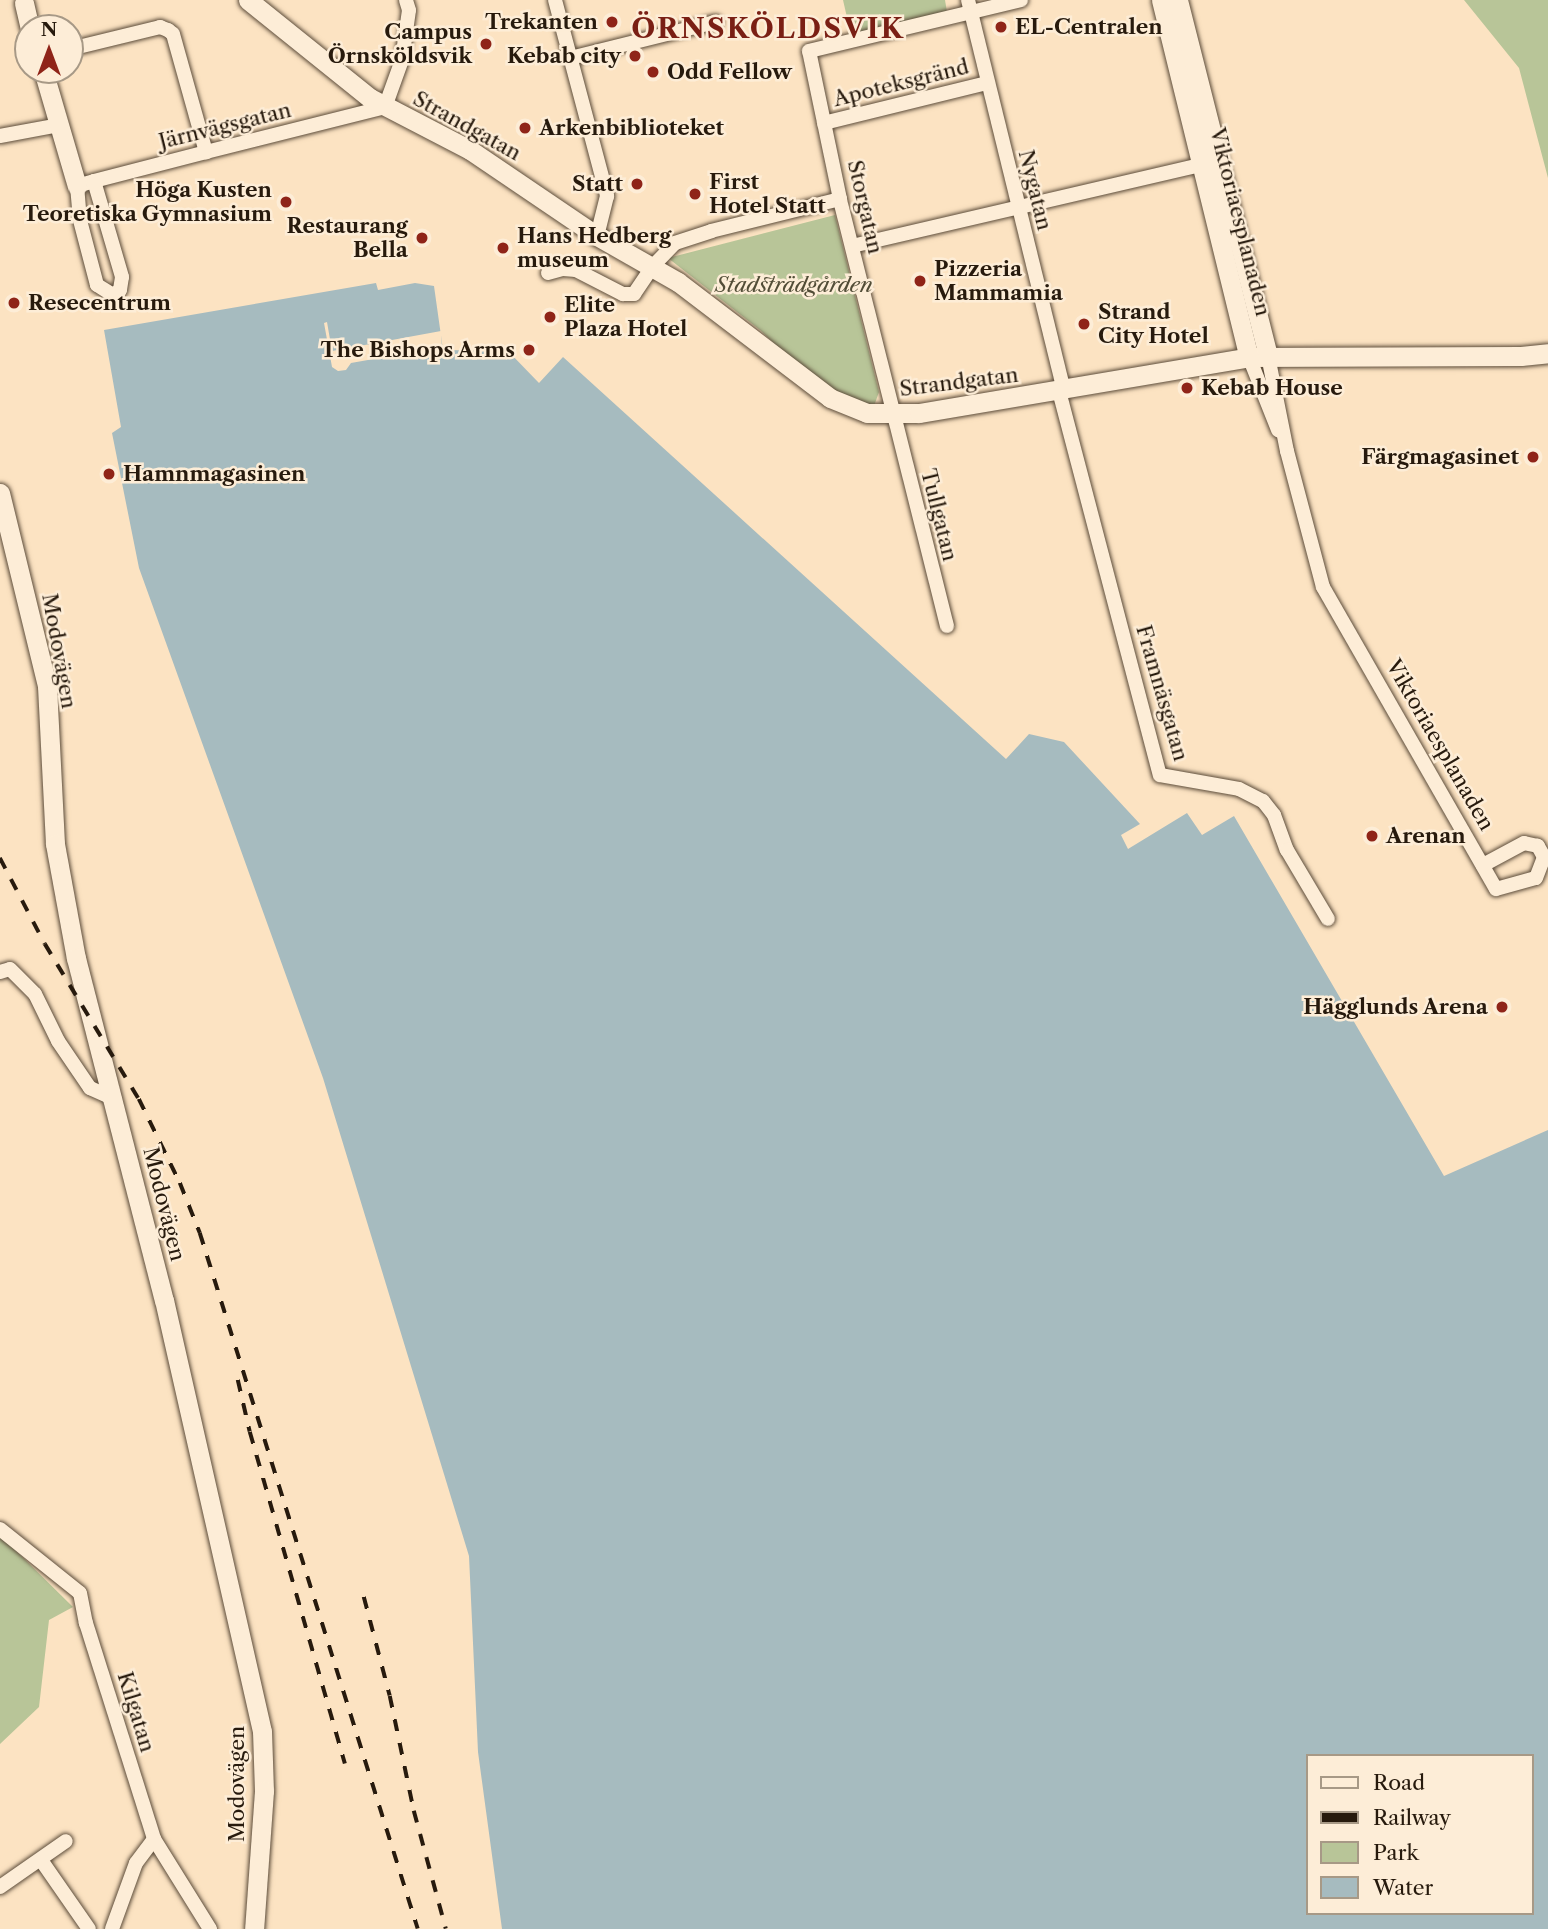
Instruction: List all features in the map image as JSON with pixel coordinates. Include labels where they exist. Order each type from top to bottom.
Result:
[{"type":"main road","name":"Strandgatan","points":[[248,0],[316,56],[385,107],[470,150],[597,236],[652,267],[710,305],[830,398],[867,414],[891,406],[919,414],[1259,356],[1521,356],[1548,353]]},
{"type":"main road","name":"Viktoriaesplanaden","points":[[1161,0],[1209,163],[1259,356]]},
{"type":"main road","name":"Viktoriaesplanaden","points":[[1178,0],[1209,163]]},
{"type":"main road","points":[[47,84],[60,125],[85,184]]},
{"type":"main road","name":"Modovägen","points":[[0,493],[47,686],[55,844],[74,945],[115,1099],[262,1731],[264,1791],[254,1929]]},
{"type":"street","points":[[385,107],[402,60],[409,10],[406,0]]},
{"type":"street","points":[[555,0],[607,196],[597,236]]},
{"type":"street","points":[[973,4],[1021,0]]},
{"type":"street","name":"Storgatan","points":[[891,406],[840,199],[808,51],[973,4]]},
{"type":"street","name":"Nygatan","points":[[973,4],[988,83],[1061,390]]},
{"type":"street","points":[[570,58],[716,22]]},
{"type":"street","points":[[84,46],[160,27],[173,34],[206,152]]},
{"type":"street","name":"Apoteksgränd","points":[[824,123],[988,83]]},
{"type":"street","name":"Järnvägsgatan","points":[[85,184],[385,107]]},
{"type":"street","points":[[0,136],[60,125]]},
{"type":"street","points":[[852,246],[1209,163]]},
{"type":"street","points":[[85,184],[122,277],[120,290],[113,295],[97,285],[80,220],[85,184]]},
{"type":"street","points":[[548,273],[564,269],[576,270],[629,295],[638,291],[652,267],[674,243],[711,231],[840,199]]},
{"type":"street","name":"Viktoriaesplanaden","points":[[1259,356],[1287,451],[1315,568],[1323,587],[1483,865]]},
{"type":"street","name":"Framnäsgatan","points":[[1061,390],[1160,775],[1239,789],[1263,801],[1328,919]]},
{"type":"street","name":"Tullgatan","points":[[891,406],[947,626]]},
{"type":"street","points":[[0,972],[10,969],[36,994],[58,1041],[90,1088],[115,1099]]},
{"type":"street","name":"Kilgatan","points":[[0,1529],[80,1593],[86,1623],[154,1839],[210,1929]]},
{"type":"street","points":[[112,1929],[136,1863],[154,1839]]},
{"type":"street","points":[[0,1887],[66,1841]]},
{"type":"street","points":[[41,1860],[89,1929]]},
{"type":"green space","points":[[843,0],[945,0],[947,12],[851,35]]},
{"type":"green space","points":[[1464,0],[1548,0],[1548,178],[1519,68]]},
{"type":"green space","name":"Stadsträdgården","points":[[835,215],[879,392],[874,406],[850,403],[812,379],[760,330],[668,258]]},
{"type":"green space","points":[[0,1535],[73,1607],[49,1620],[39,1707],[0,1744]]},
{"type":"water","points":[[376,283],[378,290],[415,283],[434,286],[443,350],[508,351],[539,383],[563,357],[1006,759],[1029,734],[1064,742],[1140,824],[1121,835],[1128,849],[1187,813],[1202,835],[1234,816],[1444,1176],[1548,1130],[1548,1929],[502,1929],[478,1752],[469,1556],[323,1078],[139,568],[112,433],[121,427],[104,330]]},
{"type":"pier","points":[[327,322],[332,351],[441,331],[442,350],[430,349],[351,363],[346,370],[338,371],[332,367],[324,323]]},
{"type":"railway","points":[[0,858],[45,944],[139,1099],[180,1183],[200,1233],[418,1929]]},
{"type":"railway","points":[[238,1380],[250,1432],[345,1764]]},
{"type":"railway","points":[[364,1597],[390,1696],[414,1811],[446,1929]]},
{"type":"place","name":"Trekanten","points":[[612,22]]},
{"type":"place","name":"EL-Centralen","points":[[1001,27]]},
{"type":"place","name":"Campus Örnsköldsvik","points":[[486,44]]},
{"type":"place","name":"Kebab city","points":[[635,56]]},
{"type":"place","name":"Odd Fellow","points":[[653,72]]},
{"type":"place","name":"Arkenbiblioteket","points":[[525,128]]},
{"type":"place","name":"Statt","points":[[637,184]]},
{"type":"place","name":"First Hotel Statt","points":[[695,194]]},
{"type":"place","name":"Höga Kusten Teoretiska Gymnasium","points":[[286,202]]},
{"type":"place","name":"Restaurang Bella","points":[[422,238]]},
{"type":"place","name":"Hans Hedberg museum","points":[[503,248]]},
{"type":"place","name":"Pizzeria Mammamia","points":[[920,281]]},
{"type":"place","name":"Resecentrum","points":[[14,303]]},
{"type":"place","name":"Elite Plaza Hotel","points":[[550,317]]},
{"type":"place","name":"Strand City Hotel","points":[[1084,324]]},
{"type":"place","name":"The Bishops Arms","points":[[529,350]]},
{"type":"place","name":"Kebab House","points":[[1187,388]]},
{"type":"place","name":"Färgmagasinet","points":[[1533,457]]},
{"type":"place","name":"Hamnmagasinen","points":[[109,474]]},
{"type":"place","name":"Arenan","points":[[1372,836]]},
{"type":"place","name":"Hägglunds Arena","points":[[1502,1007]]},
{"type":"district","name":"ÖRNSKÖLDSVIK","points":[[768,28]]}]
